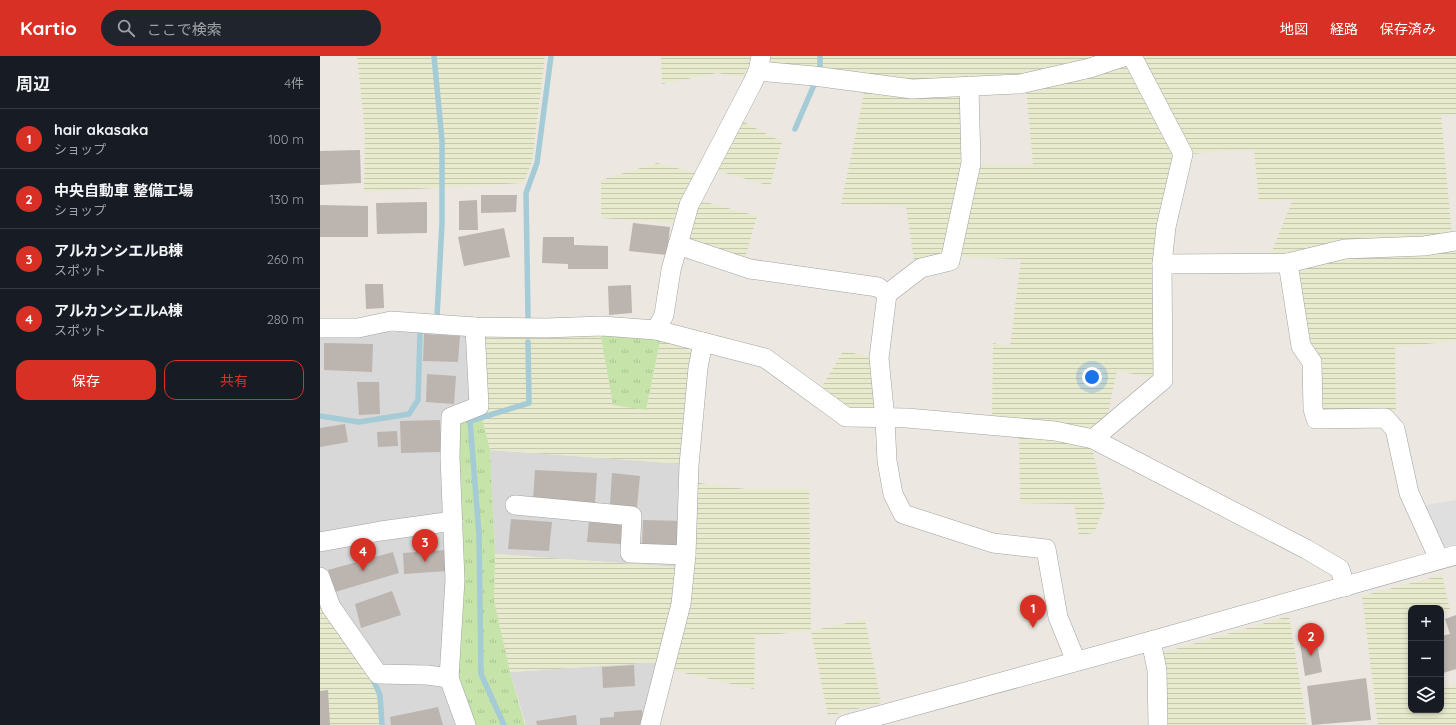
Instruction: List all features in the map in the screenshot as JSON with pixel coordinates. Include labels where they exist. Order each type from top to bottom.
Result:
[{"type":"street","points":[[656,330],[664,315],[678,246],[689,205],[759,64],[814,76],[912,89],[1020,84],[1090,68],[1126,56]]},
{"type":"street","points":[[1093,439],[1163,380],[1162,264],[1166,227],[1183,154],[1132,56]]},
{"type":"street","points":[[969,86],[970,163],[950,261],[921,268],[887,294],[879,358],[885,419],[887,461],[893,494],[903,514],[993,543],[1046,549],[1058,617],[1076,662]]},
{"type":"street","points":[[1162,264],[1288,263],[1345,249],[1424,246],[1456,241]]},
{"type":"street","points":[[678,246],[750,269],[878,288],[887,294]]},
{"type":"street","points":[[844,725],[1076,662],[1448,557],[1409,493],[1395,429],[1385,418],[1316,418],[1313,409],[1312,362],[1301,346],[1288,263]]},
{"type":"street","points":[[320,328],[358,328],[391,321],[475,327],[546,328],[602,326],[656,330],[765,358],[846,417],[885,419],[907,418],[1055,431],[1093,439],[1306,549],[1340,569],[1345,587]]},
{"type":"street","points":[[466,725],[449,678],[455,580],[450,457],[451,417],[479,406],[475,327]]},
{"type":"street","points":[[650,725],[681,604],[686,555],[689,465],[698,368],[703,342]]},
{"type":"street","points":[[515,505],[632,516],[630,552],[686,555]]},
{"type":"street","points":[[320,542],[381,531],[453,521]]},
{"type":"street","points":[[320,577],[331,607],[378,674],[427,675],[449,678]]},
{"type":"street","points":[[1151,641],[1157,670],[1158,725]]},
{"type":"shaded area","points":[[320,332],[475,332],[466,725],[382,725],[373,679],[320,577]]},
{"type":"shaded area","points":[[490,450],[684,464],[678,567],[495,554]]},
{"type":"shaded area","points":[[1456,500],[1456,544],[1438,549],[1416,507]]},
{"type":"shaded area","points":[[662,662],[646,725],[526,725],[510,672]]},
{"type":"green space","points":[[357,56],[545,56],[532,162],[523,183],[364,192],[365,134]]},
{"type":"green space","points":[[661,56],[753,56],[743,77],[717,73],[662,84]]},
{"type":"green space","points":[[768,56],[1110,56],[1019,78],[907,82],[768,67]]},
{"type":"green space","points":[[1139,56],[1456,56],[1456,114],[1441,115],[1452,237],[1270,256],[1293,199],[1259,202],[1254,149],[1190,154]]},
{"type":"green space","points":[[1130,61],[1177,155],[1156,378],[1117,371],[1106,422],[1093,432],[992,418],[993,343],[1010,347],[1021,259],[959,257],[975,165],[1033,165],[1026,90]]},
{"type":"green space","points":[[865,89],[964,92],[964,164],[946,257],[914,261],[906,206],[841,204]]},
{"type":"green space","points":[[742,121],[782,142],[770,186],[715,170]]},
{"type":"green space","points":[[657,163],[696,173],[679,204],[673,223],[601,218],[601,180]]},
{"type":"green space","points":[[698,200],[757,216],[744,262],[684,243]]},
{"type":"green space","points":[[1456,244],[1456,341],[1395,347],[1396,411],[1317,413],[1291,265]]},
{"type":"green space","points":[[600,330],[646,410],[661,336],[698,349],[684,464],[490,450],[479,406],[475,332]]},
{"type":"green space","points":[[600,330],[661,336],[646,410],[613,405]]},
{"type":"green space","points":[[843,351],[872,357],[874,412],[839,405],[819,392]]},
{"type":"green space","points":[[479,406],[490,450],[495,554],[494,600],[510,672],[525,725],[466,725],[459,705],[451,417]]},
{"type":"green space","points":[[1019,433],[1092,447],[1105,505],[1094,533],[1079,535],[1074,504],[1020,503]]},
{"type":"green space","points":[[692,482],[745,489],[809,489],[811,631],[755,636],[754,689],[671,670]]},
{"type":"green space","points":[[495,554],[678,567],[662,662],[510,672],[494,600]]},
{"type":"green space","points":[[1442,575],[1450,610],[1444,612],[1444,605],[1408,605],[1408,713],[1444,713],[1444,687],[1456,685],[1456,725],[1378,725],[1362,596]]},
{"type":"green space","points":[[320,577],[373,679],[382,725],[320,725]]},
{"type":"green space","points":[[1289,616],[1307,725],[1163,725],[1161,653]]},
{"type":"green space","points":[[865,619],[881,703],[828,716],[811,631]]},
{"type":"building","points":[[360,150],[361,183],[320,185],[320,151]]},
{"type":"building","points":[[481,195],[517,195],[516,212],[481,213]]},
{"type":"building","points":[[477,200],[478,230],[459,230],[459,201]]},
{"type":"building","points":[[427,202],[427,233],[377,234],[376,203]]},
{"type":"building","points":[[320,205],[368,206],[368,237],[320,237]]},
{"type":"building","points":[[633,223],[670,227],[667,255],[629,251]]},
{"type":"building","points":[[504,228],[510,257],[464,266],[458,237]]},
{"type":"building","points":[[543,237],[574,237],[574,245],[608,246],[608,269],[568,269],[568,264],[542,263]]},
{"type":"building","points":[[365,284],[383,284],[384,308],[366,309]]},
{"type":"building","points":[[631,285],[632,313],[609,315],[608,286]]},
{"type":"building","points":[[424,334],[460,336],[458,362],[423,361]]},
{"type":"building","points":[[324,343],[373,344],[372,372],[324,370]]},
{"type":"building","points":[[427,374],[456,376],[454,404],[426,402]]},
{"type":"building","points":[[357,382],[379,382],[380,414],[359,415]]},
{"type":"building","points":[[440,420],[441,452],[401,453],[400,421]]},
{"type":"building","points":[[345,424],[348,442],[320,447],[320,428]]},
{"type":"building","points":[[397,431],[398,446],[378,447],[377,432]]},
{"type":"building","points":[[535,470],[597,473],[595,503],[533,500]]},
{"type":"building","points":[[612,473],[640,476],[637,507],[610,505]]},
{"type":"building","points":[[511,519],[552,522],[549,551],[508,549]]},
{"type":"building","points":[[589,520],[622,522],[621,544],[587,542]]},
{"type":"building","points":[[643,520],[685,521],[684,548],[642,546]]},
{"type":"building","points":[[445,550],[447,571],[404,574],[403,553]]},
{"type":"building","points":[[393,552],[399,573],[335,592],[328,570]]},
{"type":"building","points":[[392,591],[401,615],[361,628],[355,604]]},
{"type":"building","points":[[1456,615],[1456,669],[1444,673],[1444,635],[1450,634],[1445,619]]},
{"type":"building","points":[[1314,626],[1322,672],[1305,676],[1298,630]]},
{"type":"building","points":[[634,665],[635,686],[603,688],[602,667]]},
{"type":"building","points":[[1366,678],[1371,720],[1312,725],[1307,686]]},
{"type":"building","points":[[328,690],[330,725],[320,725],[320,691]]},
{"type":"building","points":[[438,707],[443,725],[391,725],[390,717]]},
{"type":"building","points":[[642,710],[643,725],[600,725],[600,718],[614,717],[614,712]]},
{"type":"building","points":[[576,715],[577,725],[537,725],[536,721]]},
{"type":"waterway","points":[[434,56],[442,141],[442,223],[437,317]]},
{"type":"waterway","points":[[528,317],[526,193],[537,163],[551,56]]},
{"type":"waterway","points":[[820,56],[820,71]]},
{"type":"waterway","points":[[795,129],[814,85]]},
{"type":"waterway","points":[[320,416],[359,422],[409,414],[418,400],[420,334]]},
{"type":"waterway","points":[[504,725],[481,674],[479,534],[470,421],[529,403],[528,342]]},
{"type":"waterway","points":[[372,677],[380,695],[382,725]]},
{"type":"place","name":"アルカンシエルB棟","points":[[425,562]]},
{"type":"place","name":"アルカンシエルA棟","points":[[363,571]]},
{"type":"place","name":"hair akasaka","points":[[1033,628]]},
{"type":"place","name":"中央自動車 整備工場","points":[[1311,656]]}]
